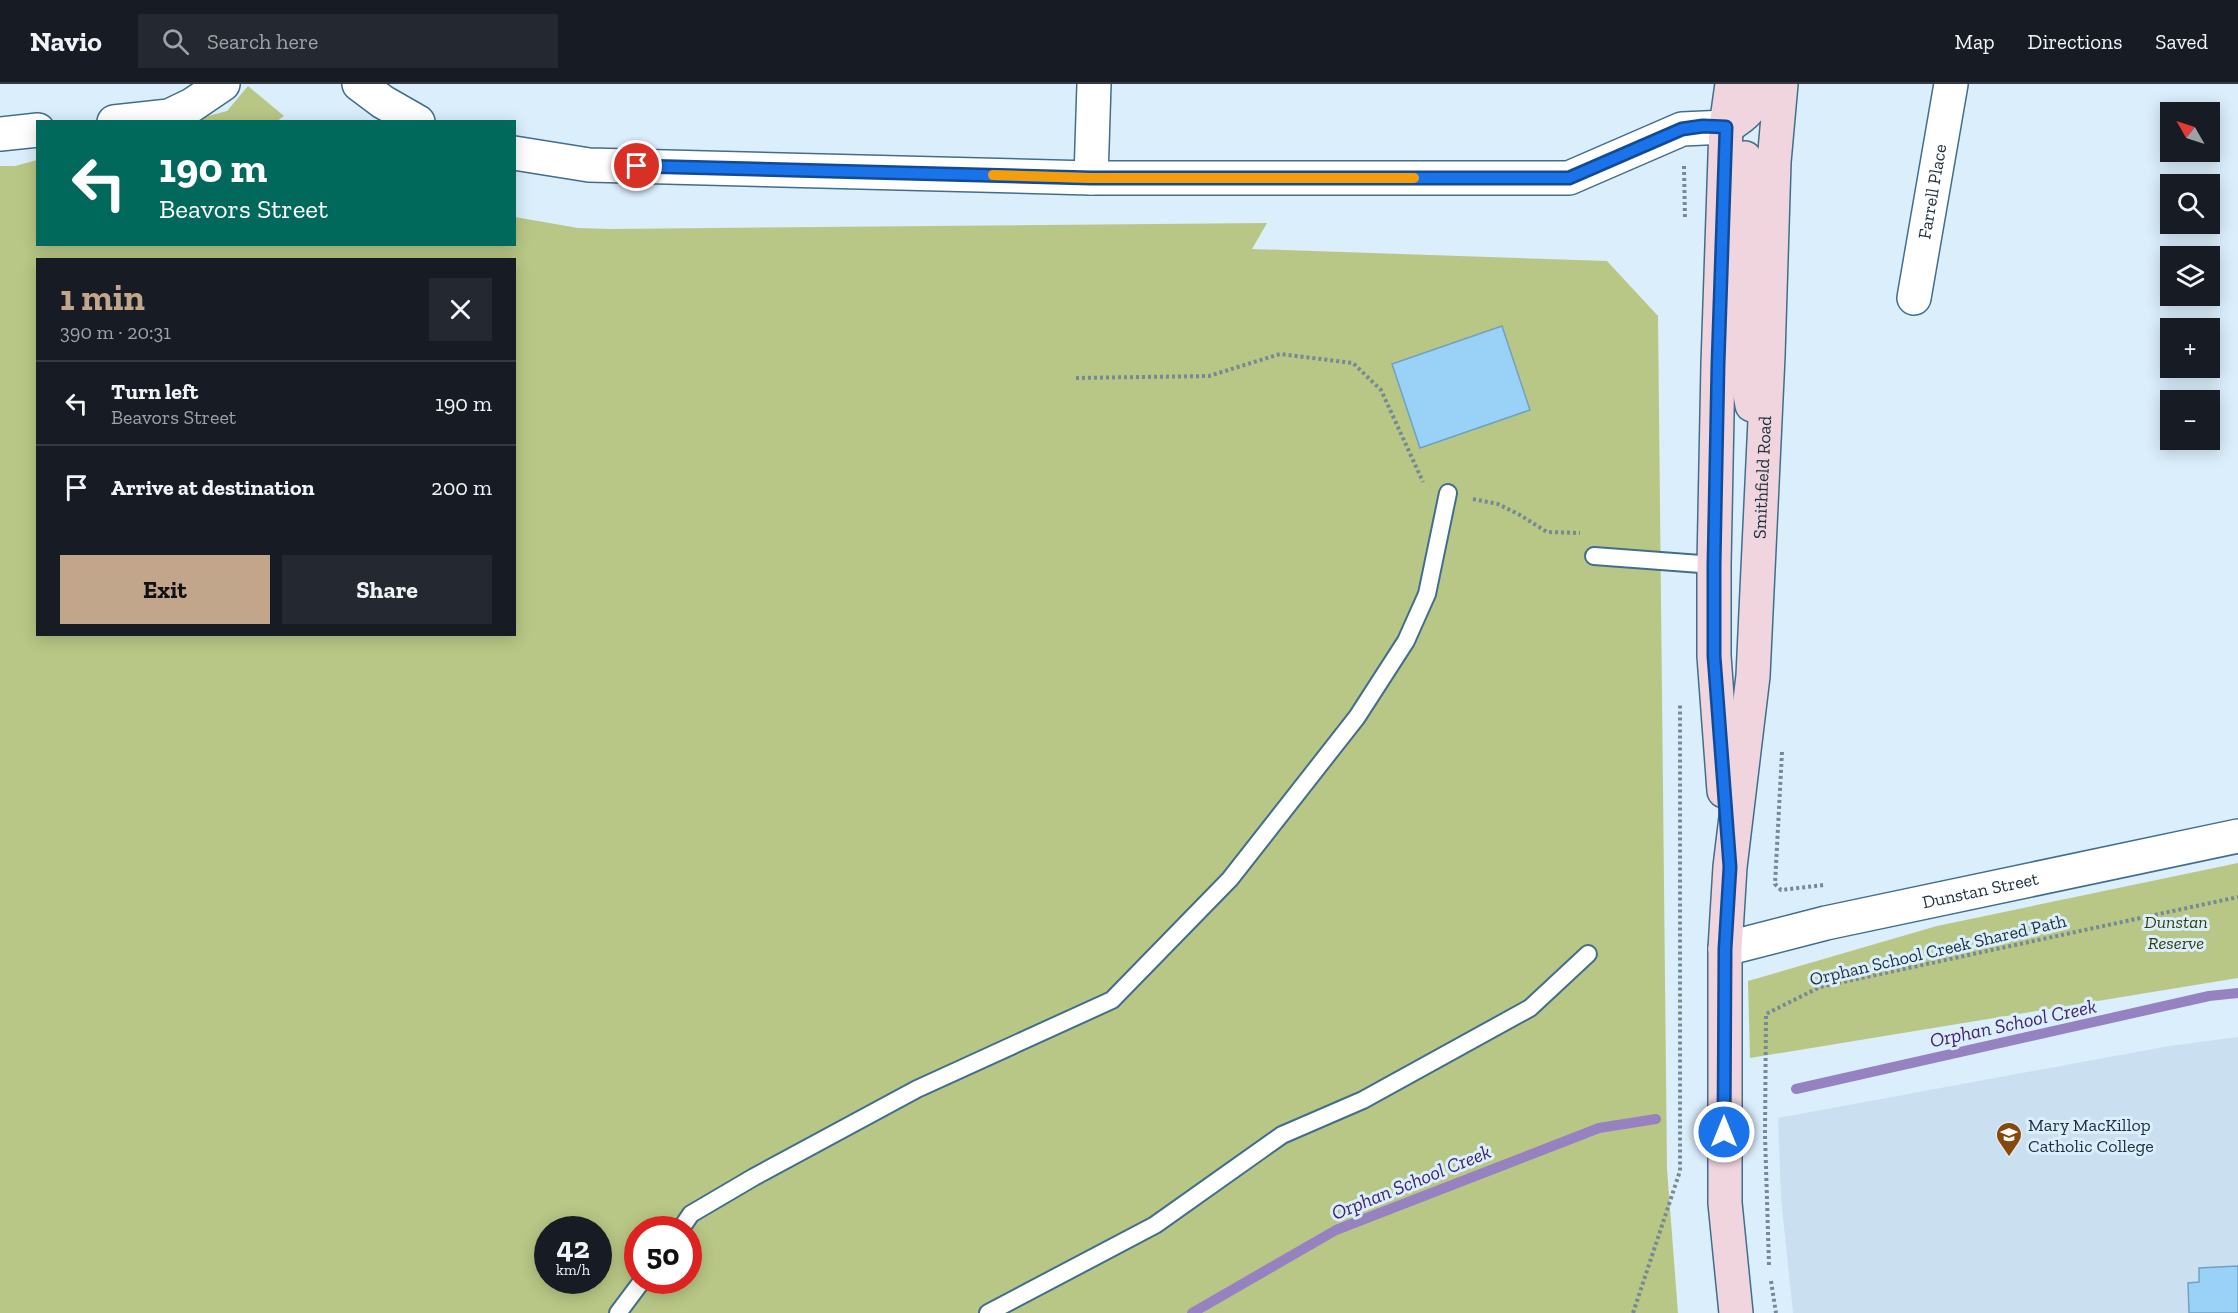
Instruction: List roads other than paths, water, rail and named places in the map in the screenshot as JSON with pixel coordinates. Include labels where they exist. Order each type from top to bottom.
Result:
[{"type":"main road","name":"Smithfield Road","points":[[1730,867],[1714,656],[1714,565],[1718,352],[1726,127],[1732,84]]},
{"type":"main road","points":[[1758,84],[1755,99],[1746,115],[1726,127],[1744,148],[1746,226],[1742,350],[1763,465]]},
{"type":"main road","name":"Smithfield Road","points":[[1736,1313],[1725,1203],[1725,949],[1730,867],[1753,676],[1774,162],[1781,84]]},
{"type":"street","points":[[132,120],[169,116],[192,105],[223,84]]},
{"type":"street","points":[[359,84],[383,102],[414,120]]},
{"type":"street","points":[[1091,178],[1094,84]]},
{"type":"street","name":"Farrell Place","points":[[1914,298],[1951,84]]},
{"type":"street","points":[[516,153],[589,165],[1091,178],[1569,178],[1682,129],[1703,126],[1726,127]]},
{"type":"street","points":[[0,134],[36,130]]},
{"type":"street","name":"Dunstan Street","points":[[1725,949],[1826,923],[2238,836]]},
{"type":"lane","points":[[690,1216],[754,1177],[917,1089],[1112,1000],[1230,879],[1357,717],[1406,641],[1427,594],[1448,494]]},
{"type":"lane","points":[[1594,556],[1714,565]]},
{"type":"lane","points":[[988,1313],[1155,1225],[1282,1135],[1363,1100],[1530,1008],[1588,954]]},
{"type":"lane","points":[[618,1313],[632,1294]]},
{"type":"waterway","name":"Orphan School Creek","points":[[1796,1089],[2209,996],[2238,993]]},
{"type":"waterway","name":"Orphan School Creek","points":[[1192,1313],[1336,1230],[1599,1128],[1656,1119]]},
{"type":"place","name":"Mary MacKillop Catholic College","points":[[2009,1158]]},
{"type":"park label","name":"Dunstan Reserve","points":[[2176,932]]}]
